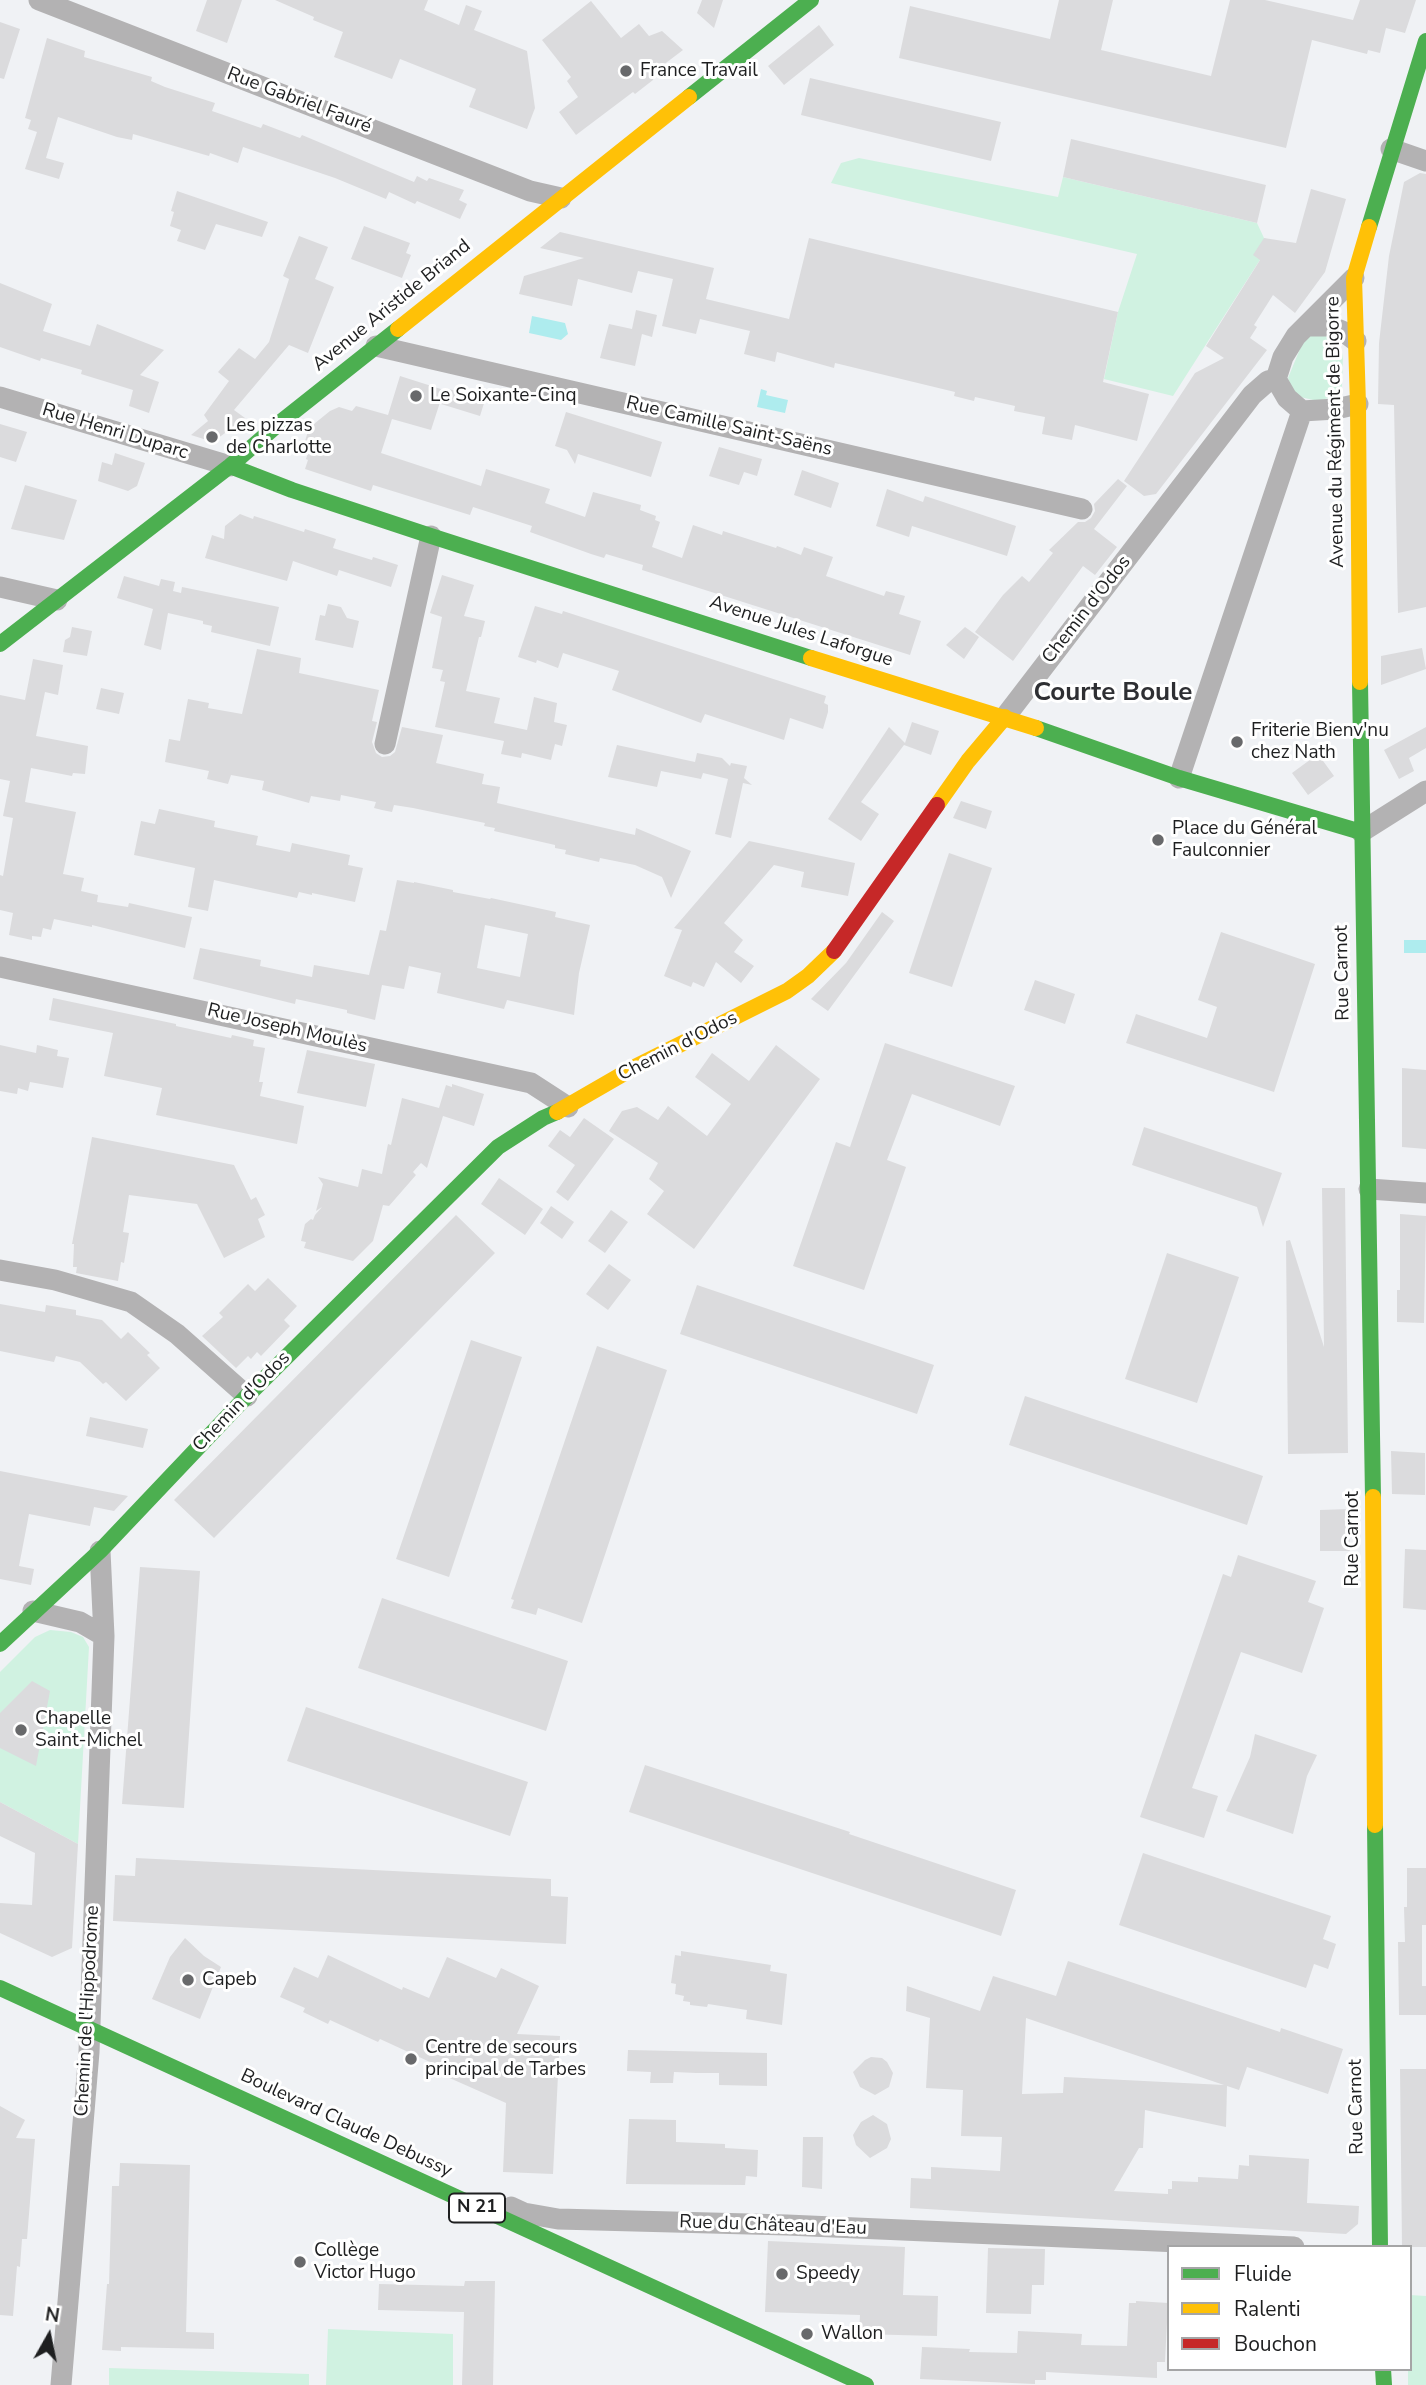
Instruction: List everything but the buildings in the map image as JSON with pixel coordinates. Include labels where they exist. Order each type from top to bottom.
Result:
[{"type":"main road","name":"Avenue Aristide Briand","points":[[0,644],[230,466],[376,346],[811,0]]},
{"type":"main road","name":"Avenue du Régiment de Bigorre","points":[[1361,832],[1354,278],[1426,41]]},
{"type":"main road","name":"Avenue Jules Laforgue","points":[[230,466],[292,490],[431,536],[1005,717],[1179,778],[1361,832]]},
{"type":"main road","name":"Chemin d'Odos","points":[[0,1644],[100,1551],[247,1396],[498,1147],[543,1118],[787,991],[808,976],[832,953],[968,761],[1005,717]]},
{"type":"main road","name":"Rue Carnot","points":[[1361,832],[1373,1447],[1380,2245]]},
{"type":"main road","name":"Boulevard Claude Debussy","points":[[0,1988],[866,2385]]},
{"type":"street","name":"Rue Gabriel Fauré","points":[[39,0],[530,191],[561,198]]},
{"type":"street","points":[[1391,149],[1426,161]]},
{"type":"street","points":[[1354,278],[1309,326],[1296,336],[1283,356],[1276,379],[1287,398],[1302,411],[1336,409],[1357,404]]},
{"type":"street","points":[[1309,326],[1330,326],[1356,341]]},
{"type":"street","name":"Rue Camille Saint-Saëns","points":[[376,346],[1082,509]]},
{"type":"street","name":"Chemin d'Odos","points":[[1005,717],[1252,395],[1268,381],[1276,379]]},
{"type":"street","name":"Rue Henri Duparc","points":[[0,397],[230,466]]},
{"type":"street","points":[[1179,778],[1302,411]]},
{"type":"street","points":[[384,744],[431,536]]},
{"type":"street","points":[[0,587],[57,600]]},
{"type":"street","points":[[1361,832],[1426,791]]},
{"type":"street","name":"Rue Joseph Moulès","points":[[0,967],[531,1083],[568,1107]]},
{"type":"street","points":[[1369,1189],[1426,1193]]},
{"type":"street","points":[[0,1270],[55,1280],[131,1302],[177,1334],[247,1396]]},
{"type":"street","name":"Chemin de l'Hippodrome","points":[[61,2385],[89,2052],[104,1636],[100,1551]]},
{"type":"street","points":[[33,1611],[80,1622],[104,1636]]},
{"type":"street","name":"Rue du Château d'Eau","points":[[272,2113],[328,2122],[524,2213],[558,2219],[895,2229],[1250,2245]]},
{"type":"green space","points":[[859,158],[1058,197],[1063,177],[1257,223],[1264,238],[1272,241],[1173,396],[1104,379],[1118,312],[1137,254],[831,183],[841,163]]},
{"type":"green space","points":[[1324,334],[1340,343],[1343,357],[1342,386],[1338,395],[1318,401],[1300,397],[1293,391],[1288,378],[1302,344],[1310,336]]},
{"type":"green space","points":[[50,1630],[71,1632],[83,1637],[89,1647],[78,1844],[0,1802],[0,1672],[35,1637]]},
{"type":"green space","points":[[1412,2295],[1426,2296],[1426,2385],[1408,2385],[1408,2371],[1412,2371]]},
{"type":"green space","points":[[328,2329],[453,2334],[453,2385],[326,2385]]},
{"type":"green space","points":[[109,2368],[309,2374],[309,2385],[109,2385]]},
{"type":"water","points":[[532,316],[565,323],[568,334],[561,340],[529,333]]},
{"type":"water","points":[[761,389],[767,391],[766,395],[788,400],[785,413],[757,407]]},
{"type":"water","points":[[1404,940],[1426,940],[1426,953],[1404,953]]},
{"type":"traffic: fast","points":[[689,97],[811,0]]},
{"type":"traffic: fast","points":[[1369,227],[1426,41]]},
{"type":"traffic: fast","points":[[0,644],[230,466],[398,329]]},
{"type":"traffic: fast","points":[[230,466],[292,490],[431,536],[811,658]]},
{"type":"traffic: fast","points":[[1360,682],[1373,1497]]},
{"type":"traffic: fast","points":[[1036,728],[1179,778],[1361,832]]},
{"type":"traffic: fast","points":[[0,1644],[100,1551],[247,1396],[498,1147],[557,1112]]},
{"type":"traffic: fast","points":[[1375,1825],[1380,2245]]},
{"type":"traffic: fast","points":[[0,1988],[866,2385]]},
{"type":"traffic: fast","points":[[1383,2371],[1384,2385]]},
{"type":"traffic: slow","points":[[398,329],[689,97]]},
{"type":"traffic: slow","points":[[1360,682],[1358,404],[1354,278],[1369,227]]},
{"type":"traffic: slow","points":[[811,658],[1036,728]]},
{"type":"traffic: slow","points":[[937,805],[968,761],[1005,717]]},
{"type":"traffic: slow","points":[[557,1112],[635,1067],[787,991],[808,976],[834,951]]},
{"type":"traffic: slow","points":[[1373,1497],[1375,1825]]},
{"type":"traffic: jam","points":[[834,951],[937,805]]},
{"type":"place","name":"France Travail","points":[[626,71]]},
{"type":"place","name":"Le Soixante-Cinq","points":[[416,396]]},
{"type":"place","name":"Les pizzas de Charlotte","points":[[212,437]]},
{"type":"place","name":"Friterie Bienv'nu chez Nath","points":[[1237,742]]},
{"type":"place","name":"Place du Général Faulconnier","points":[[1158,840]]},
{"type":"place","name":"Chapelle Saint-Michel","points":[[21,1730]]},
{"type":"place","name":"Capeb","points":[[188,1980]]},
{"type":"place","name":"Centre de secours principal de Tarbes","points":[[411,2059]]},
{"type":"place","name":"Collège Victor Hugo","points":[[300,2262]]},
{"type":"place","name":"Speedy","points":[[782,2274]]},
{"type":"place","name":"Wallon","points":[[807,2334]]},
{"type":"district","name":"Courte Boule","points":[[1113,694]]}]
